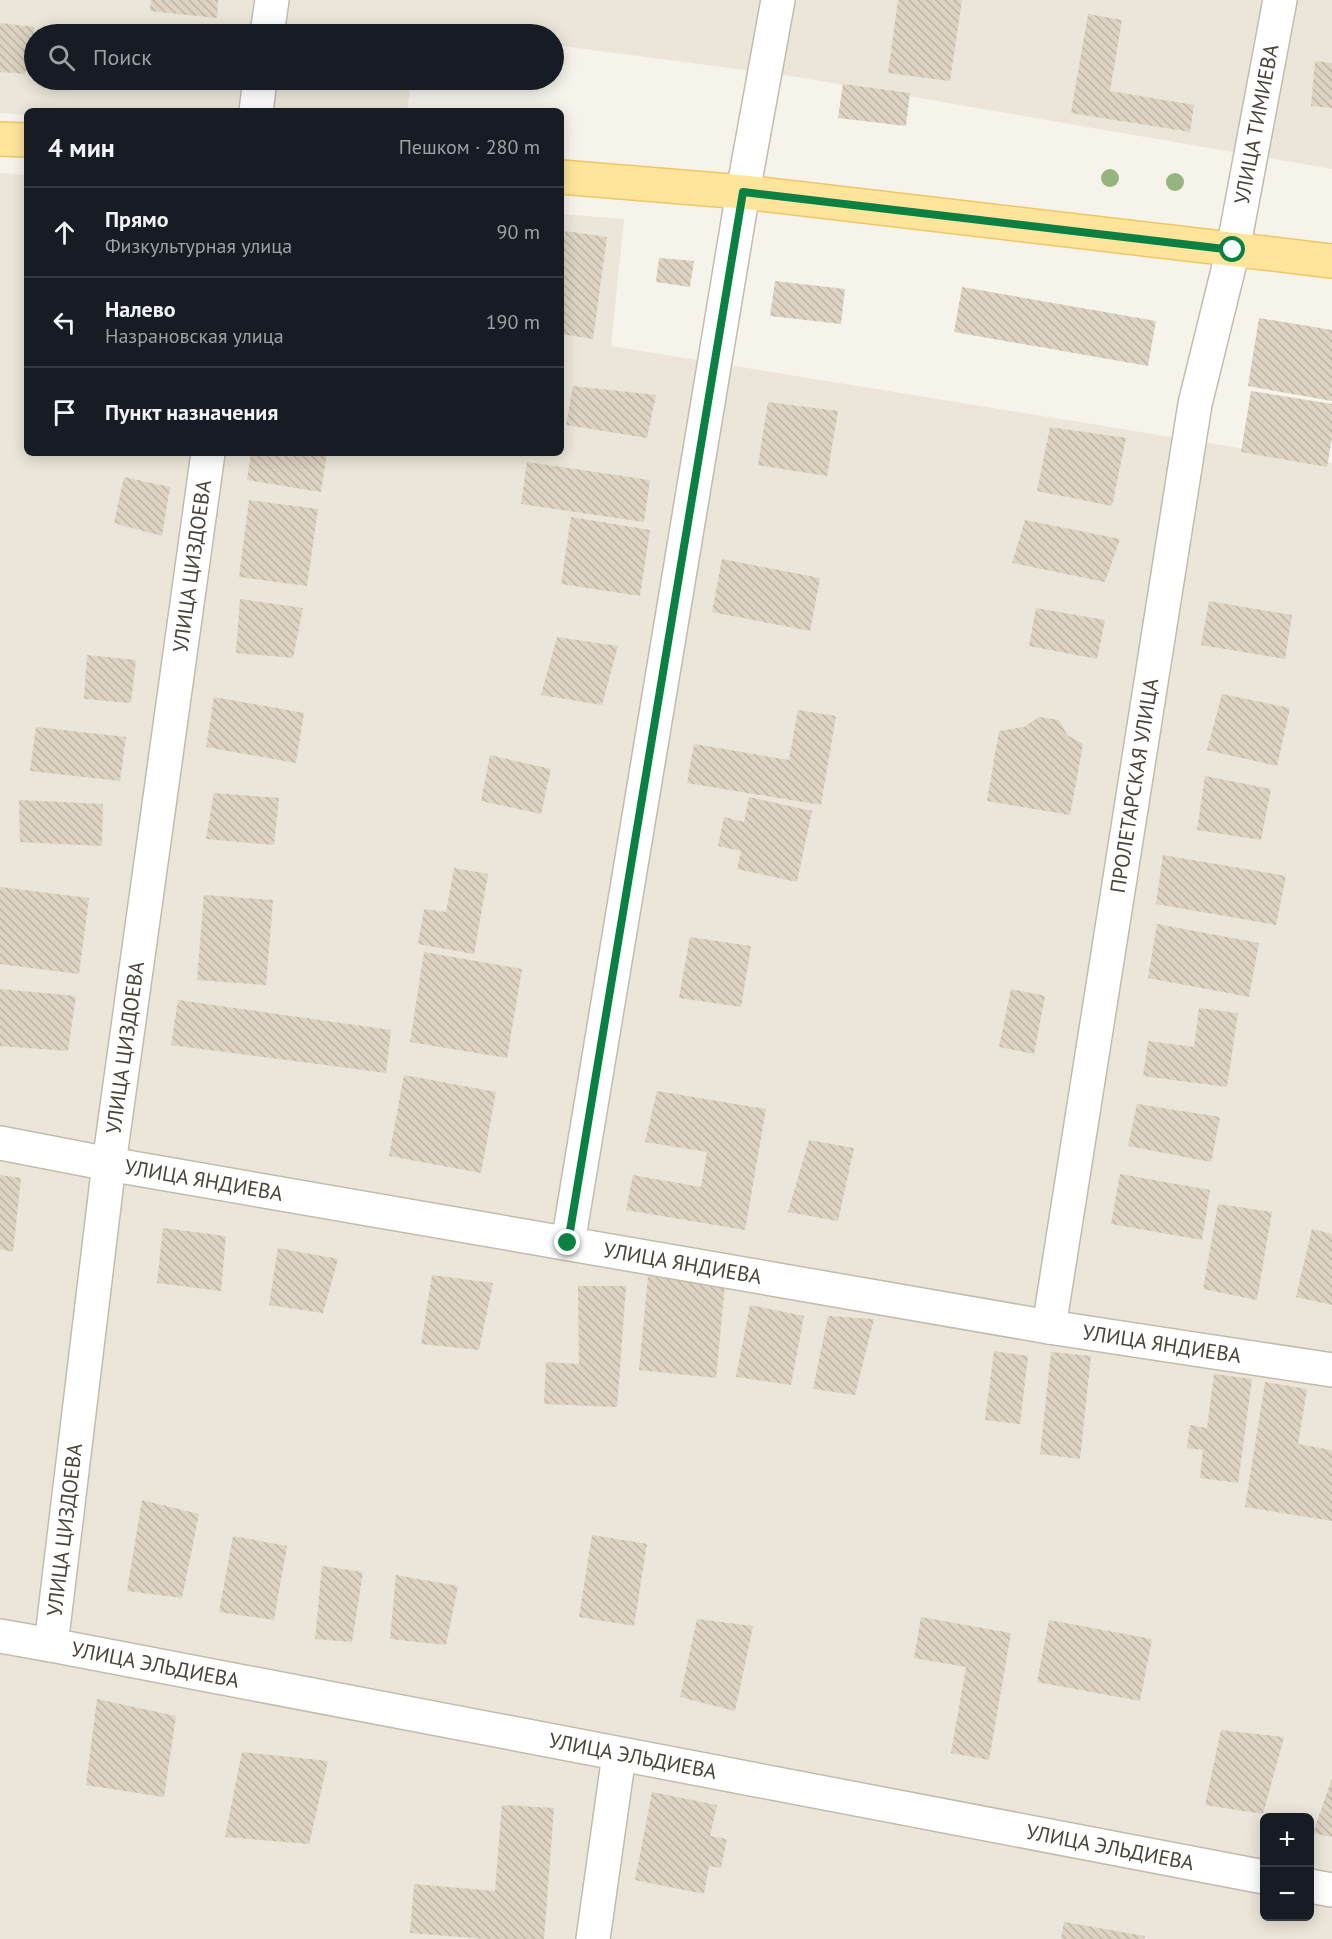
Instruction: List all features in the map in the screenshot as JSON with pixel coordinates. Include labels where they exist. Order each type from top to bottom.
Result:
[{"type":"main road","points":[[0,139],[24,140]]},
{"type":"main road","points":[[564,177],[743,192],[1332,261]]},
{"type":"street","points":[[268,24],[272,0]]},
{"type":"street","points":[[568,1243],[777,0]]},
{"type":"street","name":"УЛИЦА ТИМИЕВА","points":[[1233,250],[1280,0]]},
{"type":"street","points":[[256,108],[259,90]]},
{"type":"street","name":"ПРОЛЕТАРСКАЯ УЛИЦА","points":[[1049,1326],[1195,404],[1233,250]]},
{"type":"street","name":"УЛИЦА ЦИЗДОЕВА","points":[[51,1645],[109,1164],[208,456]]},
{"type":"street","name":"УЛИЦА ЯНДИЕВА","points":[[0,1143],[109,1164],[1049,1326],[1332,1370]]},
{"type":"street","name":"УЛИЦА ЭЛЬДИЕВА","points":[[0,1636],[1260,1876]]},
{"type":"street","points":[[593,1939],[619,1755]]},
{"type":"street","points":[[1314,1887],[1332,1890]]},
{"type":"shaded area","points":[[0,0],[1332,0],[1332,169],[791,76],[564,46],[564,24],[24,24],[24,90],[410,90],[407,108],[24,108],[24,115],[0,113]]},
{"type":"shaded area","points":[[0,173],[24,175],[24,456],[564,456],[564,214],[624,219],[611,346],[1332,463],[1332,1939],[0,1939]]},
{"type":"building","points":[[151,0],[218,0],[217,18],[150,11]]},
{"type":"building","points":[[898,0],[962,0],[950,81],[888,73]]},
{"type":"building","points":[[1088,14],[1122,20],[1110,91],[1194,105],[1190,132],[1071,113]]},
{"type":"building","points":[[0,23],[24,26],[24,74],[0,72]]},
{"type":"building","points":[[1315,61],[1332,63],[1332,108],[1311,106]]},
{"type":"building","points":[[843,84],[910,93],[906,126],[838,118]]},
{"type":"building","points":[[565,231],[607,237],[593,339],[564,334]]},
{"type":"building","points":[[659,258],[694,261],[690,287],[656,282]]},
{"type":"building","points":[[775,281],[845,289],[841,324],[770,316]]},
{"type":"building","points":[[962,287],[1156,321],[1148,366],[954,332]]},
{"type":"building","points":[[1259,318],[1332,330],[1332,401],[1248,386]]},
{"type":"building","points":[[573,386],[656,395],[647,438],[566,425]]},
{"type":"building","points":[[1251,391],[1332,404],[1332,437],[1327,467],[1241,452]]},
{"type":"building","points":[[768,402],[838,411],[827,476],[758,465]]},
{"type":"building","points":[[1050,427],[1126,438],[1112,506],[1037,491]]},
{"type":"building","points":[[251,456],[327,456],[321,492],[247,480]]},
{"type":"building","points":[[527,462],[650,480],[644,522],[521,504]]},
{"type":"building","points":[[124,477],[170,487],[162,536],[114,523]]},
{"type":"building","points":[[249,500],[318,509],[307,586],[239,577]]},
{"type":"building","points":[[571,517],[650,530],[640,596],[561,584]]},
{"type":"building","points":[[1025,520],[1120,539],[1105,582],[1012,563]]},
{"type":"building","points":[[722,559],[820,578],[810,631],[712,612]]},
{"type":"building","points":[[240,599],[303,608],[293,658],[236,653]]},
{"type":"building","points":[[1209,601],[1292,615],[1285,659],[1201,645]]},
{"type":"building","points":[[1036,608],[1105,620],[1097,659],[1029,646]]},
{"type":"building","points":[[557,637],[618,646],[602,705],[541,695]]},
{"type":"building","points":[[87,655],[136,660],[131,703],[84,699]]},
{"type":"building","points":[[1222,694],[1290,708],[1277,766],[1207,750]]},
{"type":"building","points":[[214,697],[304,713],[296,763],[206,747]]},
{"type":"building","points":[[798,710],[836,716],[821,805],[687,783],[694,744],[789,760]]},
{"type":"building","points":[[1039,717],[1059,720],[1067,735],[1083,744],[1070,815],[987,801],[999,731],[1024,727]]},
{"type":"building","points":[[36,727],[126,737],[120,781],[30,771]]},
{"type":"building","points":[[490,755],[551,769],[541,814],[481,801]]},
{"type":"building","points":[[1205,776],[1271,789],[1261,840],[1197,830]]},
{"type":"building","points":[[214,793],[279,798],[274,845],[206,839]]},
{"type":"building","points":[[749,797],[812,811],[797,882],[737,869],[741,851],[718,846],[724,817],[744,822]]},
{"type":"building","points":[[19,800],[103,804],[102,846],[20,842]]},
{"type":"building","points":[[1163,855],[1286,876],[1276,925],[1156,904]]},
{"type":"building","points":[[454,868],[488,874],[474,954],[418,944],[424,909],[446,912]]},
{"type":"building","points":[[0,887],[89,898],[79,974],[0,964]]},
{"type":"building","points":[[204,895],[273,900],[266,985],[197,980]]},
{"type":"building","points":[[1157,924],[1259,943],[1249,997],[1148,978]]},
{"type":"building","points":[[690,937],[751,946],[741,1007],[679,998]]},
{"type":"building","points":[[424,952],[522,969],[507,1058],[410,1042]]},
{"type":"building","points":[[0,989],[76,996],[68,1051],[0,1046]]},
{"type":"building","points":[[1011,989],[1045,996],[1034,1054],[999,1047]]},
{"type":"building","points":[[178,1000],[391,1030],[386,1073],[171,1045]]},
{"type":"building","points":[[1199,1008],[1238,1013],[1227,1087],[1143,1076],[1148,1041],[1194,1047]]},
{"type":"building","points":[[404,1075],[496,1092],[481,1173],[389,1156]]},
{"type":"building","points":[[657,1091],[766,1109],[745,1230],[626,1210],[633,1175],[701,1187],[707,1152],[645,1142]]},
{"type":"building","points":[[1137,1104],[1220,1117],[1211,1162],[1128,1146]]},
{"type":"building","points":[[809,1140],[854,1148],[838,1221],[788,1212]]},
{"type":"building","points":[[1120,1174],[1210,1190],[1202,1240],[1111,1224]]},
{"type":"building","points":[[0,1175],[21,1178],[13,1252],[0,1249]]},
{"type":"building","points":[[1218,1204],[1272,1212],[1257,1300],[1203,1289]]},
{"type":"building","points":[[163,1228],[226,1236],[221,1291],[157,1283]]},
{"type":"building","points":[[1312,1229],[1332,1234],[1332,1305],[1296,1297]]},
{"type":"building","points":[[278,1248],[338,1259],[323,1313],[269,1305]]},
{"type":"building","points":[[432,1275],[493,1283],[479,1350],[421,1344]]},
{"type":"building","points":[[648,1276],[725,1284],[716,1378],[639,1370]]},
{"type":"building","points":[[578,1286],[626,1286],[617,1407],[544,1404],[546,1362],[579,1364]]},
{"type":"building","points":[[750,1305],[804,1316],[791,1385],[736,1377]]},
{"type":"building","points":[[828,1316],[874,1319],[855,1395],[813,1389]]},
{"type":"building","points":[[994,1351],[1028,1356],[1020,1424],[985,1420]]},
{"type":"building","points":[[1051,1352],[1091,1356],[1080,1459],[1040,1454]]},
{"type":"building","points":[[1214,1374],[1252,1379],[1238,1483],[1200,1478],[1203,1450],[1187,1448],[1190,1425],[1207,1428]]},
{"type":"building","points":[[1265,1382],[1307,1389],[1298,1444],[1332,1450],[1332,1521],[1245,1507]]},
{"type":"building","points":[[142,1500],[199,1514],[182,1598],[127,1591]]},
{"type":"building","points":[[592,1535],[647,1544],[634,1626],[579,1617]]},
{"type":"building","points":[[233,1536],[287,1546],[274,1620],[219,1612]]},
{"type":"building","points":[[322,1566],[363,1572],[352,1642],[315,1639]]},
{"type":"building","points":[[396,1575],[458,1586],[446,1645],[390,1639]]},
{"type":"building","points":[[921,1617],[1011,1633],[989,1760],[951,1753],[966,1667],[914,1658]]},
{"type":"building","points":[[697,1619],[753,1626],[735,1711],[680,1697]]},
{"type":"building","points":[[1049,1620],[1152,1639],[1140,1701],[1037,1682]]},
{"type":"building","points":[[97,1699],[176,1716],[164,1797],[86,1785]]},
{"type":"building","points":[[1221,1730],[1284,1737],[1263,1813],[1205,1805]]},
{"type":"building","points":[[242,1752],[328,1761],[309,1844],[225,1837]]},
{"type":"building","points":[[1332,1778],[1332,1837],[1314,1833]]},
{"type":"building","points":[[652,1792],[717,1805],[710,1836],[727,1839],[721,1868],[709,1866],[704,1894],[635,1880]]},
{"type":"building","points":[[502,1805],[554,1808],[544,1939],[486,1939],[410,1933],[414,1884],[495,1891]]},
{"type":"building","points":[[1064,1922],[1145,1936],[1144,1939],[1061,1939]]},
{"type":"route","points":[[568,1243],[743,192],[1233,250]]}]
